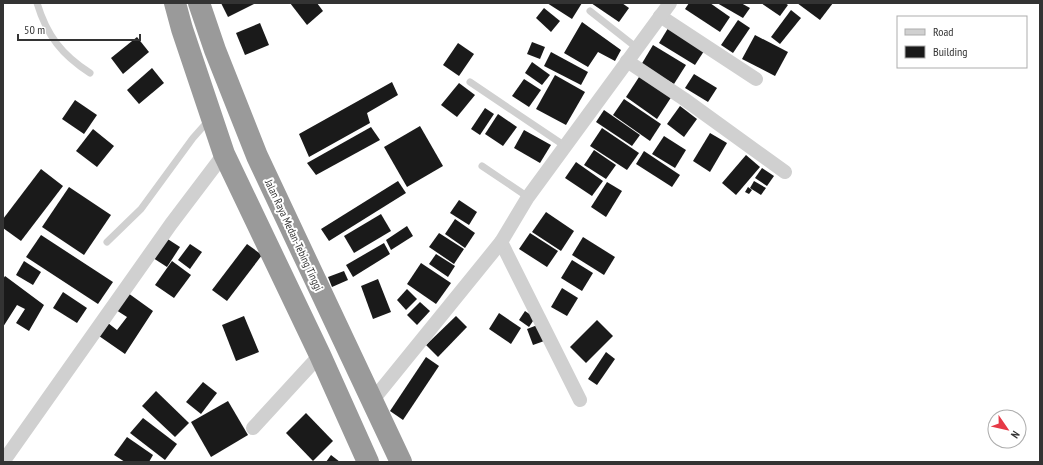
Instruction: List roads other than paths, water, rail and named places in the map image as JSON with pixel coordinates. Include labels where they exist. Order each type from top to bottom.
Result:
[{"type":"highway","points":[[175,3],[182,29],[224,154],[320,355],[368,462]]},
{"type":"highway","name":"Jalan Raya Medan-Tebing Tinggi","points":[[200,3],[214,50],[257,156],[401,462]]},
{"type":"street","points":[[372,401],[501,242],[528,196],[669,3]]},
{"type":"street","points":[[660,16],[756,79]]},
{"type":"street","points":[[627,61],[684,99],[785,172]]},
{"type":"street","points":[[3,462],[166,230],[224,154]]},
{"type":"street","points":[[501,242],[580,400]]},
{"type":"street","points":[[253,428],[320,355]]},
{"type":"lane","points":[[37,3],[48,30],[57,46],[74,62],[90,73]]},
{"type":"lane","points":[[590,11],[637,48]]},
{"type":"lane","points":[[470,82],[565,146]]},
{"type":"lane","points":[[107,242],[141,209],[193,138],[211,118]]},
{"type":"lane","points":[[482,166],[528,196]]}]
